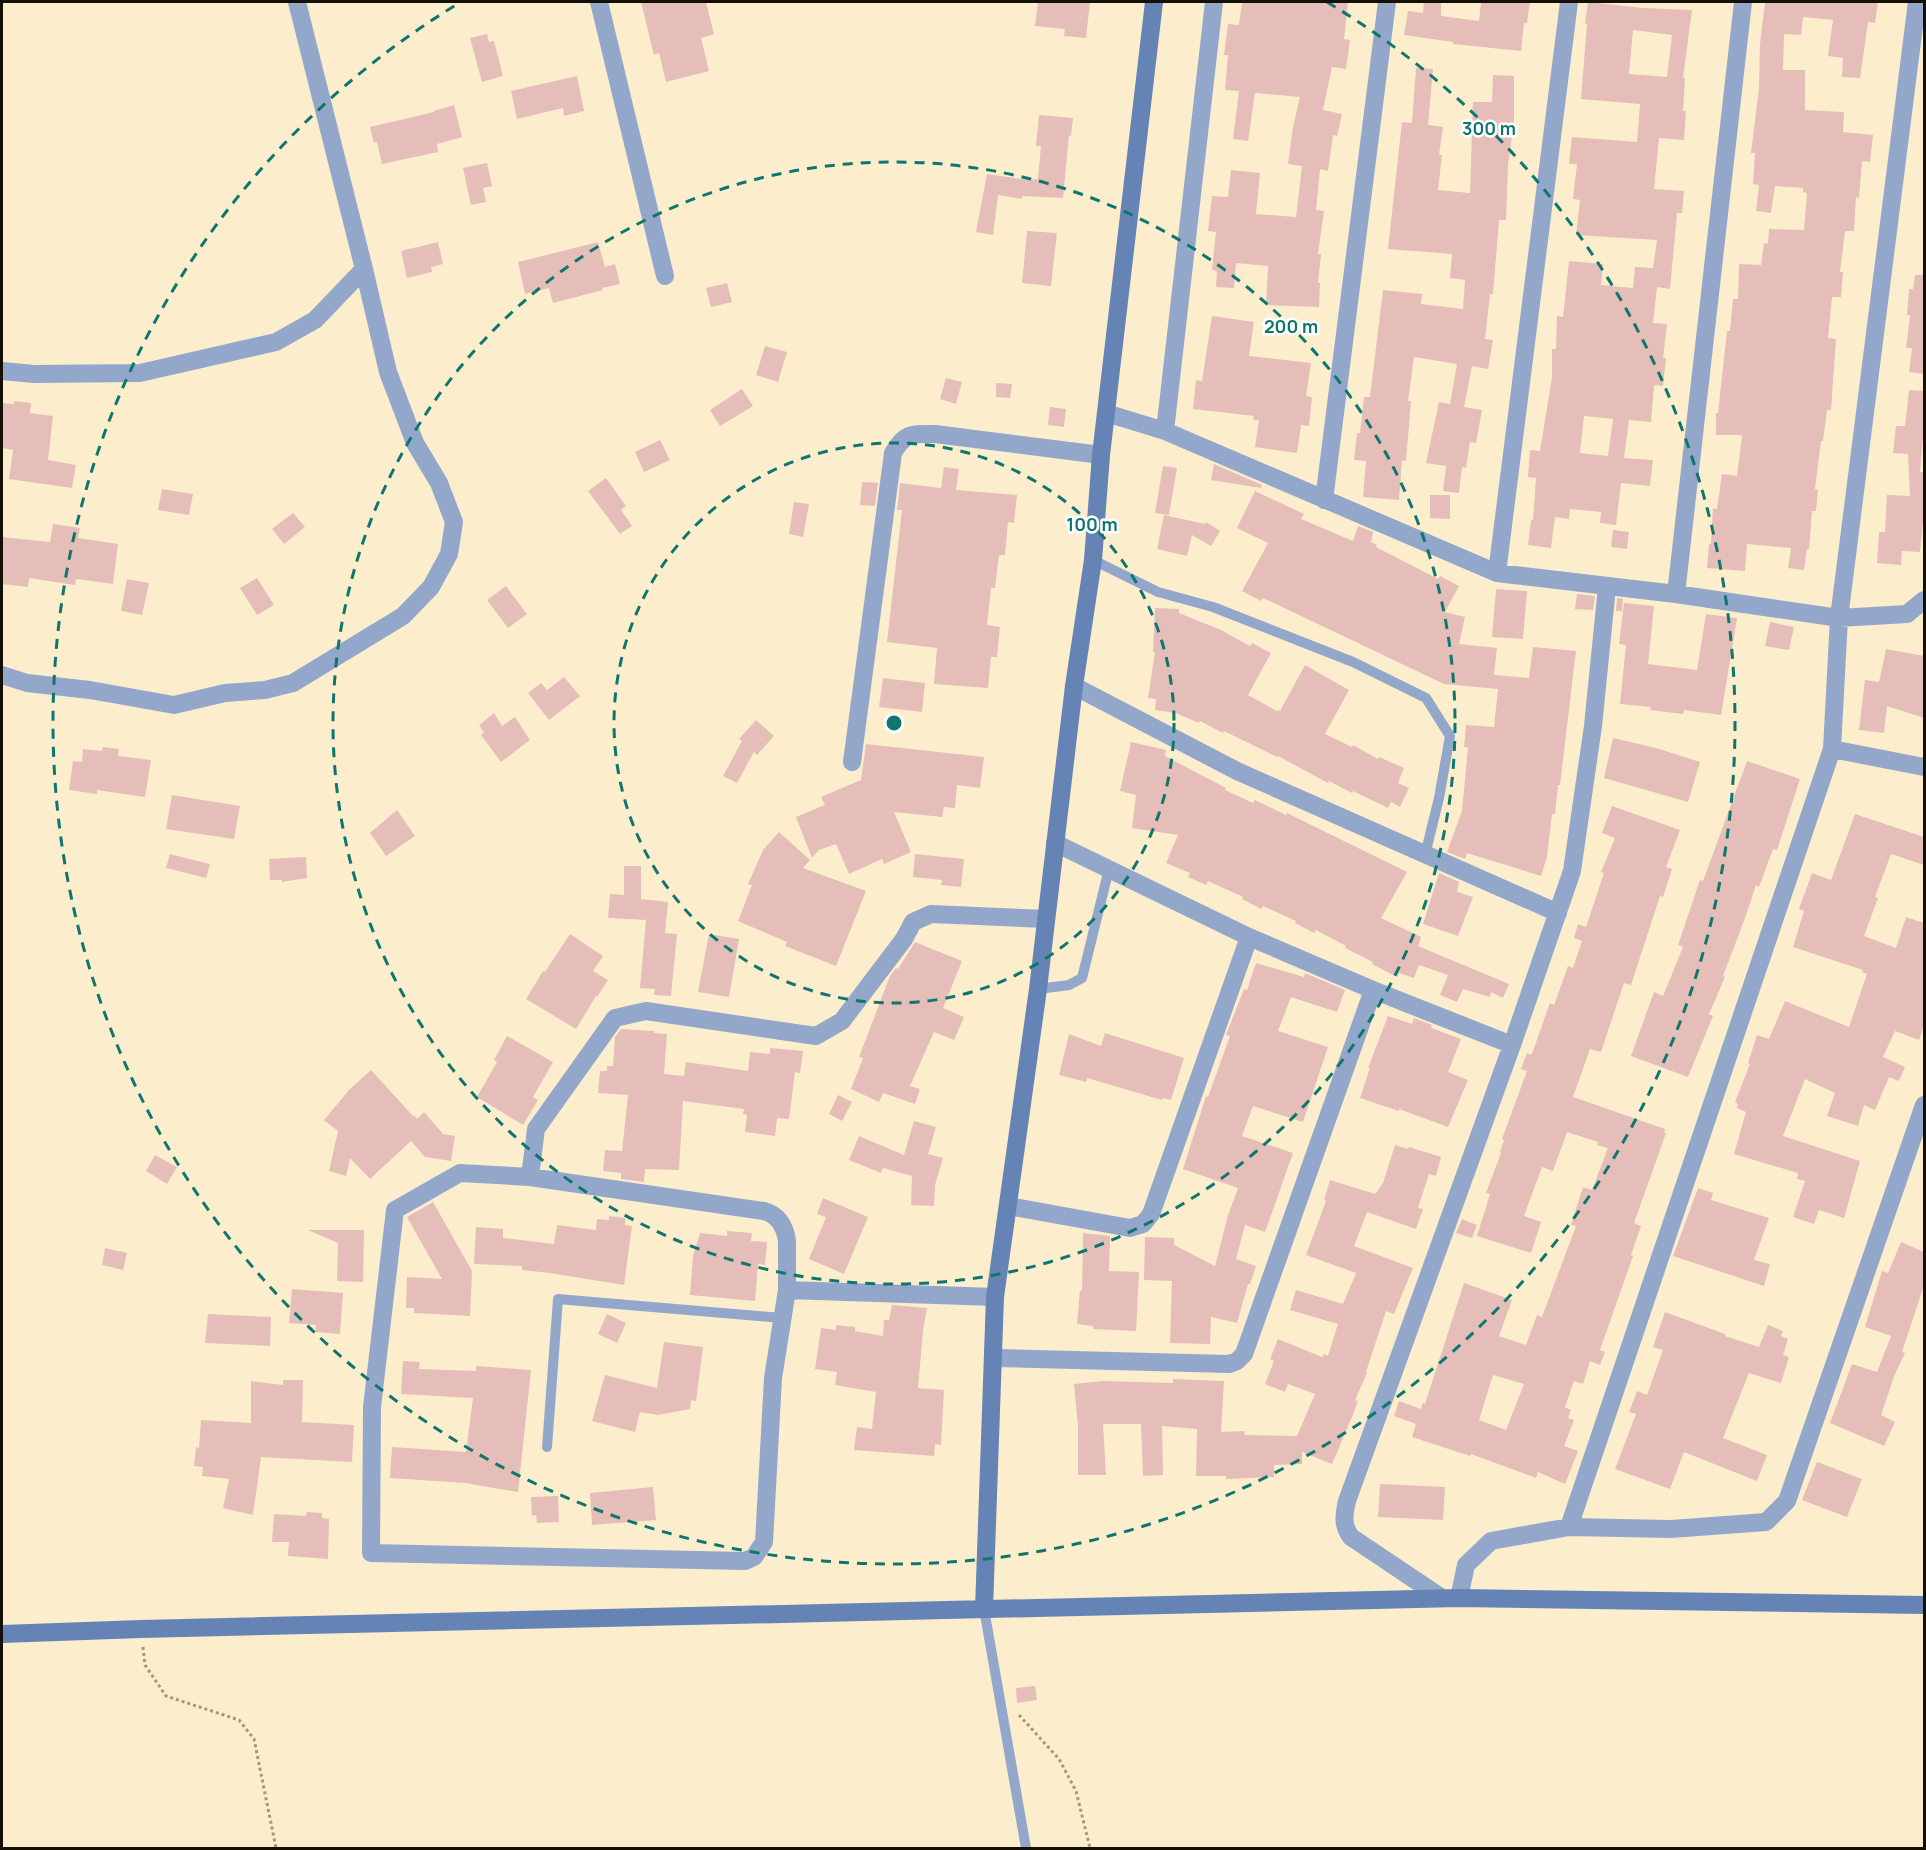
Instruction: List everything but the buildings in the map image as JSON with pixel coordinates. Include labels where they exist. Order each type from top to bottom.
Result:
[{"type":"main road","points":[[984,1609],[995,1297],[1038,989],[1074,686],[1092,560],[1101,455],[1154,2]]},
{"type":"main road","points":[[2,1634],[1450,1598],[1924,1605]]},
{"type":"street","points":[[2,675],[27,683],[90,690],[174,705],[225,693],[265,690],[293,683],[403,616],[430,587],[449,554],[454,522],[439,483],[415,443],[388,372],[297,2]]},
{"type":"street","points":[[599,2],[665,276]]},
{"type":"street","points":[[1165,431],[1214,2]]},
{"type":"street","points":[[1324,500],[1387,2]]},
{"type":"street","points":[[1497,573],[1569,2]]},
{"type":"street","points":[[1676,594],[1743,2]]},
{"type":"street","points":[[1569,1527],[1832,749],[1839,618],[1917,2]]},
{"type":"street","points":[[2,371],[34,374],[140,373],[276,342],[315,320],[364,269]]},
{"type":"street","points":[[1106,413],[1165,431],[1497,573],[1676,594],[1839,618],[1907,614],[1924,600]]},
{"type":"street","points":[[852,762],[893,453],[901,439],[916,434],[935,434],[1101,455]]},
{"type":"street","points":[[1607,587],[1593,726],[1572,871],[1512,1045],[1351,1490],[1344,1518],[1345,1530],[1351,1537],[1450,1598],[1466,1565],[1491,1541],[1569,1527],[1671,1529],[1766,1521],[1786,1501],[1924,1105]]},
{"type":"street","points":[[1074,686],[1238,771],[1558,913]]},
{"type":"street","points":[[1832,749],[1924,767]]},
{"type":"street","points":[[1055,843],[1249,937],[1373,990],[1512,1045]]},
{"type":"street","points":[[530,1177],[536,1129],[615,1018],[646,1011],[816,1036],[842,1021],[904,939],[913,922],[931,914],[1046,919]]},
{"type":"street","points":[[1008,1206],[1130,1228],[1143,1224],[1151,1214],[1249,937]]},
{"type":"street","points":[[994,1358],[1229,1364],[1237,1361],[1244,1354],[1373,990]]},
{"type":"street","points":[[460,1173],[530,1177],[771,1213],[778,1218],[786,1233],[787,1290],[773,1378],[765,1542],[754,1557],[745,1561],[371,1553],[372,1407],[395,1210],[460,1173]]},
{"type":"street","points":[[787,1290],[995,1297]]},
{"type":"lane","points":[[1092,560],[1158,592],[1213,607],[1353,662],[1426,698],[1450,736],[1439,798],[1425,855]]},
{"type":"lane","points":[[1038,989],[1070,986],[1082,978],[1109,869]]},
{"type":"lane","points":[[547,1447],[558,1299],[782,1318]]},
{"type":"lane","points":[[984,1609],[1026,1848]]},
{"type":"path","points":[[141,1629],[145,1665],[166,1696],[239,1720],[254,1739],[276,1848]]},
{"type":"path","points":[[999,1694],[1059,1759],[1076,1791],[1090,1848]]}]
